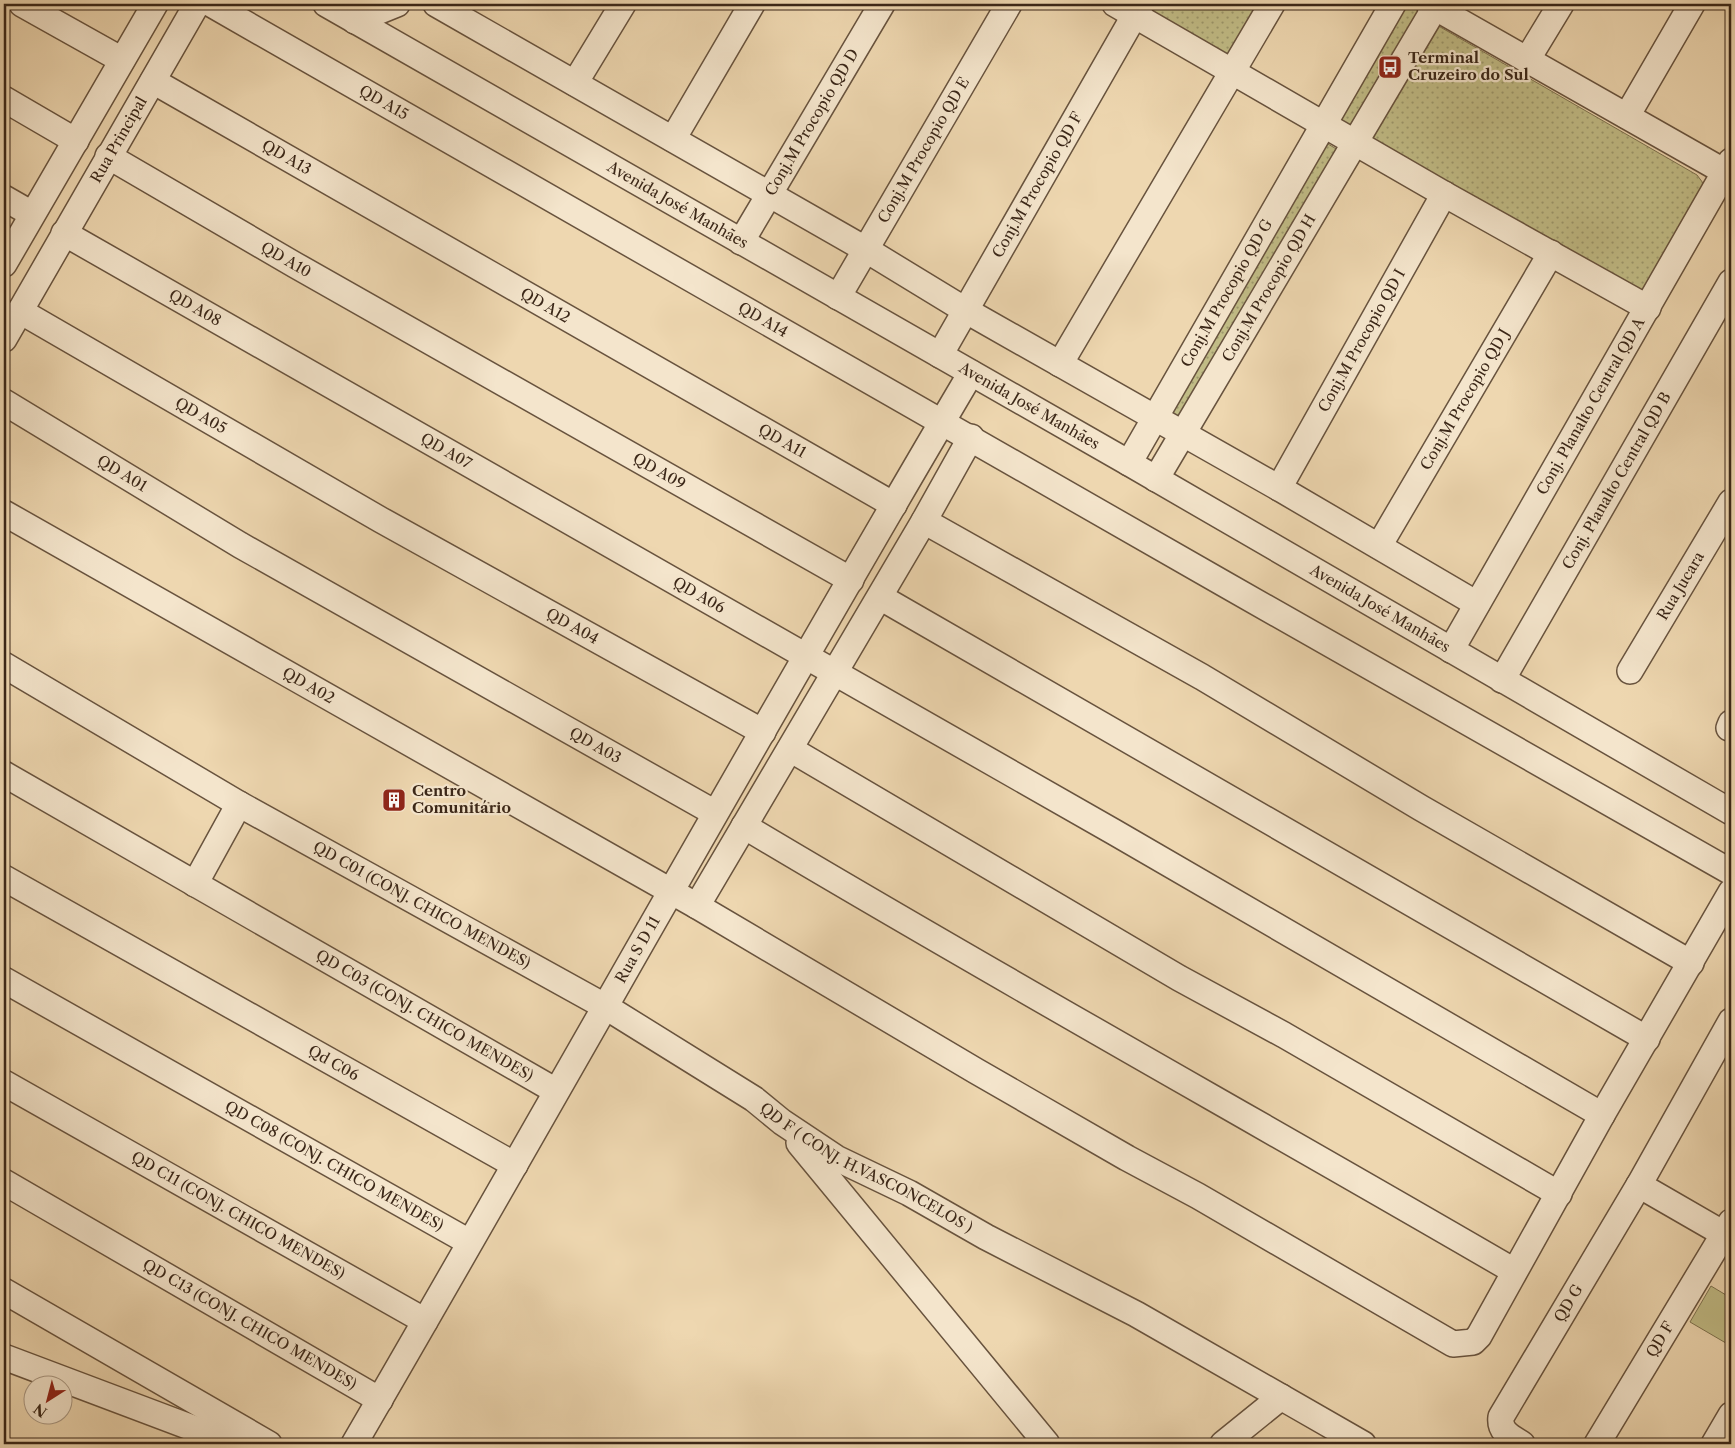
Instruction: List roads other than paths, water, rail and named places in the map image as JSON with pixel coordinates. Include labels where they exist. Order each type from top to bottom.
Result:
[{"type":"street","points":[[22,4],[122,60]]},
{"type":"street","points":[[41,275],[6,260],[156,4]]},
{"type":"street","name":"Rua Principal","points":[[4,339],[197,4]]},
{"type":"street","name":"QD A15","points":[[211,4],[557,202]]},
{"type":"street","name":"Avenida José Manhães","points":[[326,4],[1129,463],[1731,812]]},
{"type":"street","points":[[355,21],[397,4]]},
{"type":"street","points":[[436,4],[865,248],[964,310],[1279,488],[1476,604]]},
{"type":"street","points":[[575,83],[623,4]]},
{"type":"street","points":[[673,139],[752,4]]},
{"type":"street","name":"Conj.M Procopio QD D","points":[[741,242],[882,4]]},
{"type":"street","name":"Conj.M Procopio QD E","points":[[838,297],[1009,4]]},
{"type":"street","points":[[1060,364],[1272,4]]},
{"type":"street","name":"Conj.M Procopio QD G","points":[[1129,463],[1392,4]]},
{"type":"street","points":[[1527,60],[1560,4]]},
{"type":"street","points":[[1627,116],[1692,4]]},
{"type":"street","points":[[1433,5],[1627,116],[1728,166]]},
{"type":"street","name":"Conj.M Procopio QD H","points":[[1156,479],[1433,5]]},
{"type":"street","points":[[1130,8],[1233,71],[1444,194],[1648,308]]},
{"type":"street","name":"Conj.M Procopio QD F","points":[[940,355],[1130,8]]},
{"type":"street","name":"QD A13","points":[[153,81],[420,234]]},
{"type":"street","points":[[4,99],[76,141]]},
{"type":"street","name":"QD A10","points":[[108,156],[467,362]]},
{"type":"street","name":"Conj. Planalto Central QD A","points":[[1451,650],[1728,166]]},
{"type":"street","name":"Conj.M Procopio QD I","points":[[1279,488],[1444,194]]},
{"type":"street","points":[[4,198],[32,214]]},
{"type":"street","name":"QD A14","points":[[557,202],[971,437],[1352,658],[1731,872]]},
{"type":"street","name":"QD A08","points":[[64,233],[327,384]]},
{"type":"street","name":"QD A12","points":[[420,234],[671,376]]},
{"type":"street","name":"Conj.M Procopio QD J","points":[[1379,546],[1551,253]]},
{"type":"street","name":"Conj. Planalto Central QD B","points":[[1502,680],[1731,282]]},
{"type":"street","name":"QD A05","points":[[20,311],[381,520]]},
{"type":"street","name":"QD A09","points":[[467,362],[851,580]]},
{"type":"street","name":"Rua S D 11","points":[[354,1444],[606,1007],[670,891],[971,374]]},
{"type":"street","name":"QD A11","points":[[671,376],[894,504]]},
{"type":"street","name":"QD A07","points":[[327,384],[564,519]]},
{"type":"street","name":"QD A01","points":[[4,402],[240,545],[475,677]]},
{"type":"street","points":[[697,906],[880,597],[971,437]]},
{"type":"street","name":"Rua Jucara","points":[[1630,670],[1731,502]]},
{"type":"street","name":"QD A02","points":[[4,513],[670,891]]},
{"type":"street","name":"QD A06","points":[[564,519],[1602,1115]]},
{"type":"street","name":"QD A04","points":[[381,520],[764,732]]},
{"type":"street","points":[[924,521],[1202,677],[1420,808],[1691,963]]},
{"type":"street","points":[[880,597],[1647,1039]]},
{"type":"street","name":"QD C01 (CONJ. CHICO MENDES)","points":[[4,665],[239,804],[606,1007]]},
{"type":"street","name":"QD A03","points":[[475,677],[715,814]]},
{"type":"street","points":[[790,750],[1179,978],[1284,1035],[1559,1194]]},
{"type":"street","name":"QD C03 (CONJ. CHICO MENDES)","points":[[4,774],[293,942],[556,1091]]},
{"type":"street","points":[[195,884],[239,804]]},
{"type":"street","points":[[744,826],[1514,1271]]},
{"type":"street","name":"Qd C06","points":[[4,878],[515,1166]]},
{"type":"street","points":[[670,891],[985,1076],[1127,1158],[1198,1196],[1453,1344],[1473,1342],[1479,1336],[1602,1115],[1731,892]]},
{"type":"street","name":"QD C08 (CONJ. CHICO MENDES)","points":[[4,980],[197,1091],[469,1242]]},
{"type":"street","name":"QD F ( CONJ. H.VASCONCELOS )","points":[[606,1007],[754,1099],[782,1122],[836,1158],[909,1193],[986,1237],[1136,1314],[1363,1444]]},
{"type":"street","points":[[1729,1232],[1639,1185],[1731,1021]]},
{"type":"street","name":"QD C11 (CONJ. CHICO MENDES)","points":[[4,1083],[425,1321]]},
{"type":"street","points":[[782,1122],[1047,1444]]},
{"type":"street","name":"QD C13 (CONJ. CHICO MENDES)","points":[[4,1182],[380,1400]]},
{"type":"street","name":"QD G","points":[[1522,1444],[1507,1435],[1500,1422],[1501,1417],[1639,1185]]},
{"type":"street","name":"QD F","points":[[1598,1444],[1729,1232]]},
{"type":"street","points":[[4,1292],[268,1444]]},
{"type":"street","points":[[4,1357],[235,1444]]},
{"type":"street","points":[[1223,1444],[1281,1397]]},
{"type":"street","points":[[1714,1444],[1731,1414]]},
{"type":"place","name":"Terminal Cruzeiro do Sul","points":[[1390,67]]},
{"type":"place","name":"Centro Comunitário","points":[[394,800]]}]
